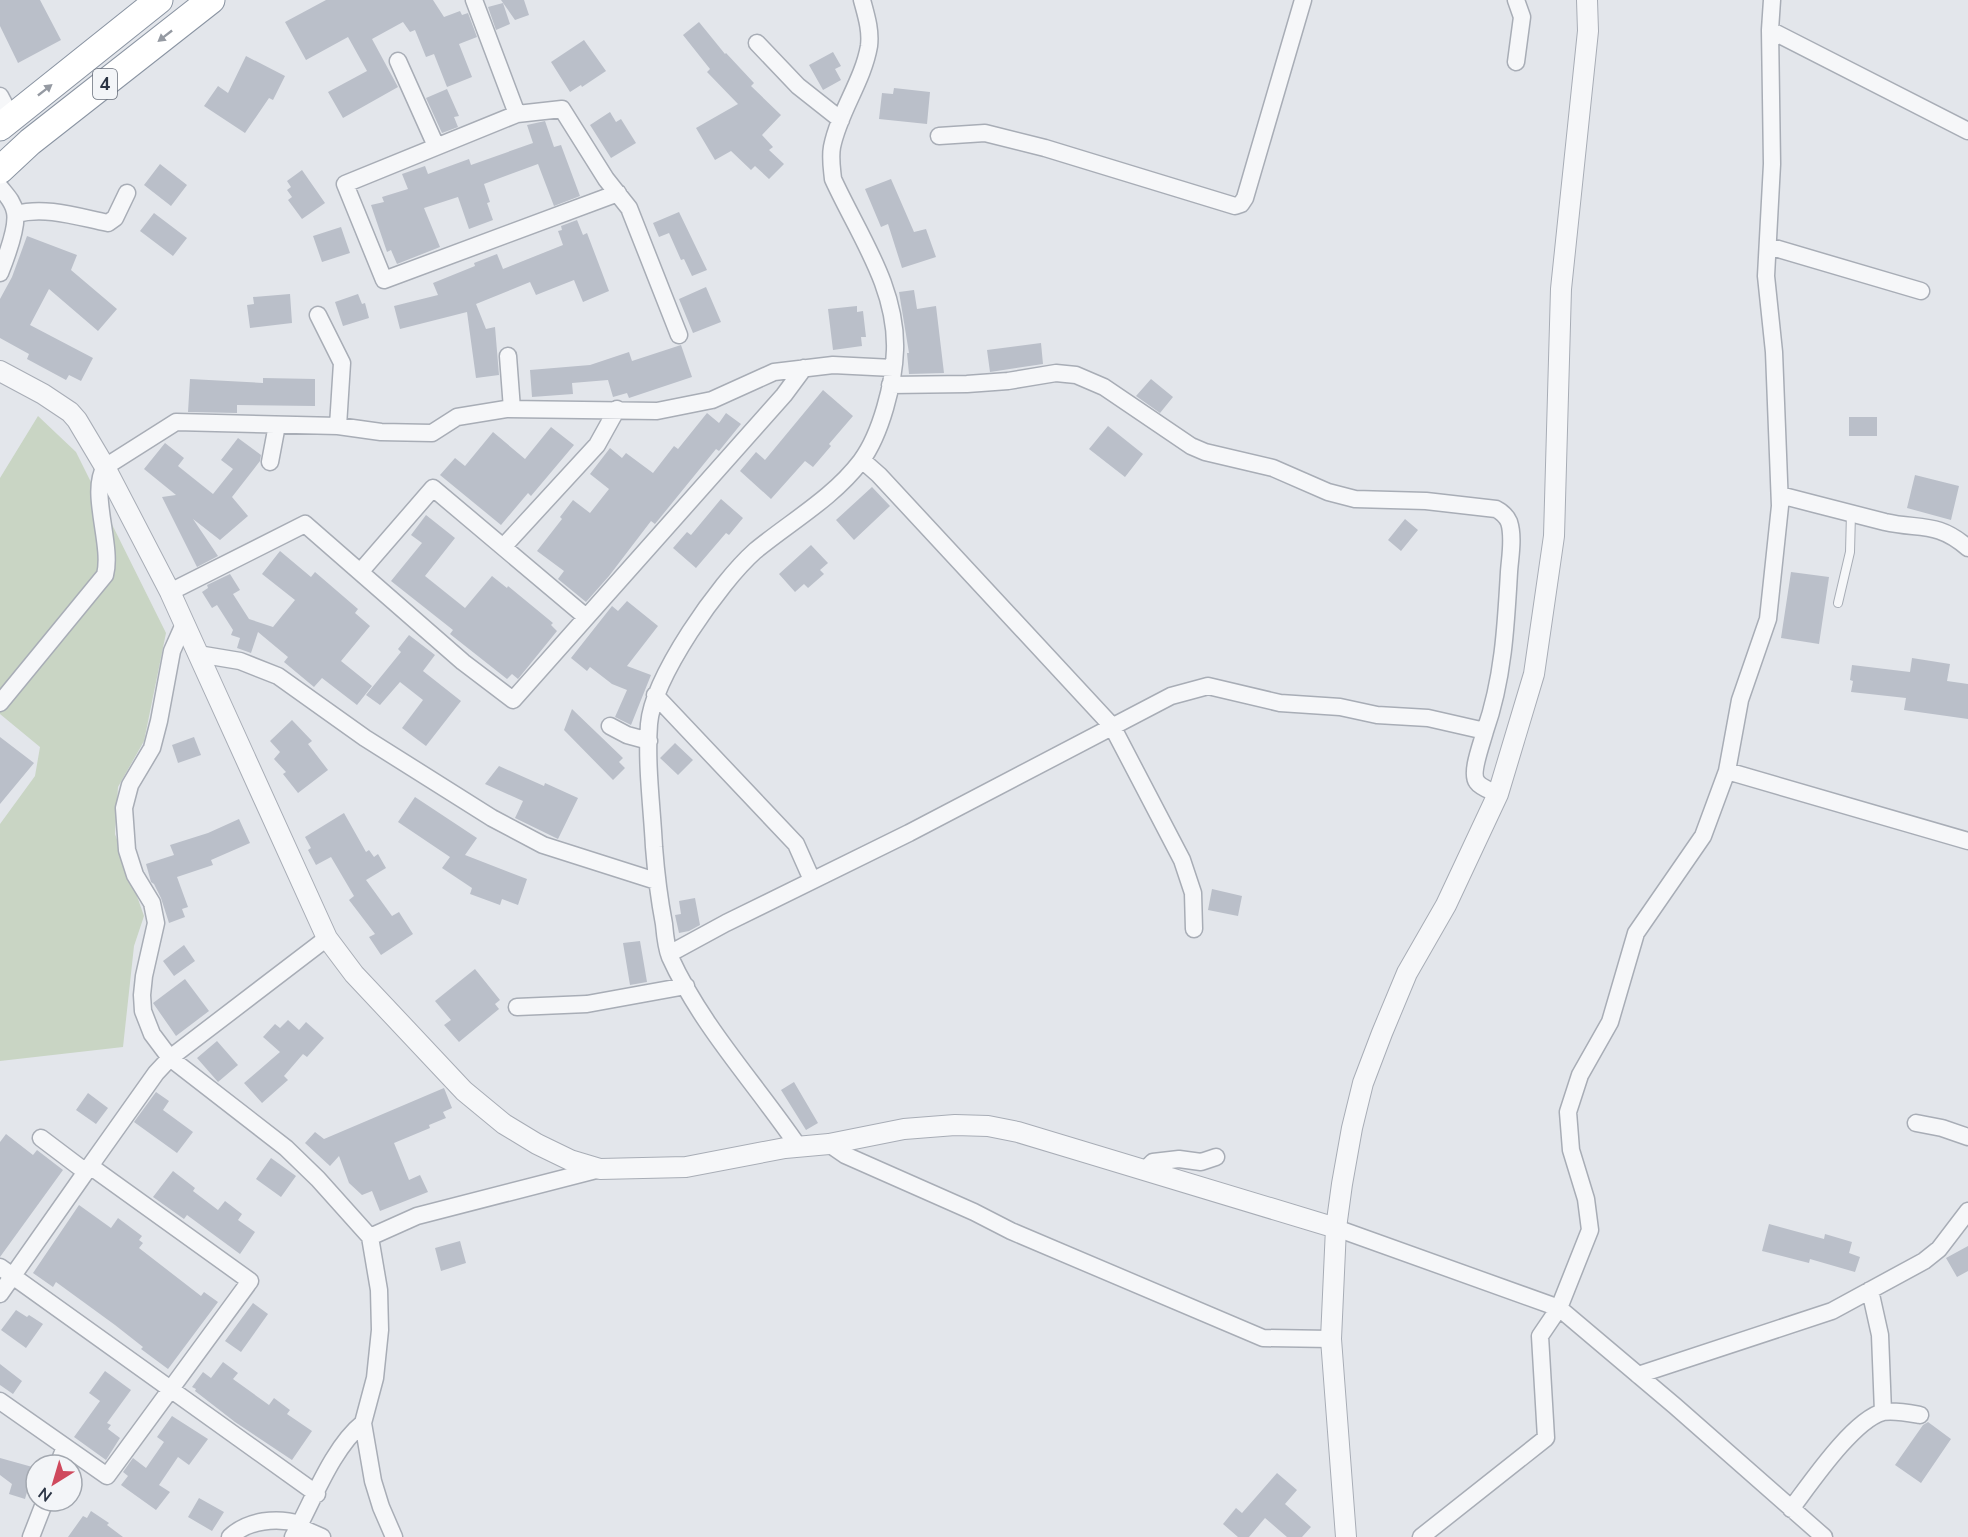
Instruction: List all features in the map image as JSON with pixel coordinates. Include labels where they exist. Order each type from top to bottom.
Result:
[{"type":"highway","name":"4","points":[[4,113],[159,0]]},
{"type":"highway","name":"4","points":[[0,170],[30,142],[211,0]]},
{"type":"street","points":[[474,0],[518,114]]},
{"type":"street","points":[[798,1146],[770,1105],[725,1049],[669,954],[656,881],[649,724],[655,695],[709,604],[753,553],[831,492],[862,460],[878,429],[888,398],[895,349],[893,322],[881,277],[833,179],[832,148],[869,46],[869,25],[862,0]]},
{"type":"street","points":[[939,136],[985,133],[1235,206],[1241,204],[1245,198],[1303,0]]},
{"type":"street","points":[[1516,0],[1522,17],[1516,62]]},
{"type":"street","points":[[1346,1537],[1331,1339],[1336,1228],[1352,1128],[1363,1083],[1407,973],[1446,905],[1498,794],[1533,674],[1554,536],[1561,289],[1588,30],[1587,0]]},
{"type":"street","points":[[1421,1537],[1546,1438],[1540,1336],[1559,1308],[1590,1230],[1586,1200],[1570,1150],[1568,1112],[1580,1075],[1610,1022],[1636,933],[1703,836],[1727,771],[1740,700],[1768,619],[1780,495],[1774,352],[1766,276],[1772,164],[1770,30],[1772,0]]},
{"type":"street","points":[[1770,30],[1968,131]]},
{"type":"street","points":[[757,43],[798,86],[841,120]]},
{"type":"street","points":[[398,61],[436,146]]},
{"type":"street","points":[[618,193],[384,280],[345,184],[518,114],[562,109],[606,178],[618,193],[630,208],[679,335]]},
{"type":"street","points":[[0,187],[11,200],[16,214],[14,230],[0,273]]},
{"type":"street","points":[[16,214],[29,210],[45,211],[108,223],[115,218],[127,193]]},
{"type":"street","points":[[1768,246],[1921,291]]},
{"type":"street","points":[[318,315],[342,363],[338,426]]},
{"type":"street","points":[[508,356],[512,410]]},
{"type":"street","points":[[0,704],[105,575],[108,563],[101,515],[100,474],[105,467],[177,422],[338,426],[381,432],[432,434],[457,417],[512,410],[657,411],[712,400],[774,372],[833,365],[892,376],[967,384],[1008,381],[1056,373],[1076,375],[1104,387],[1198,449],[1273,468],[1328,492],[1355,499],[1426,501],[1496,509],[1502,512],[1510,524],[1511,543],[1500,675],[1492,712],[1474,772],[1475,780],[1479,785],[1498,794]]},
{"type":"street","points":[[170,592],[305,524],[463,662],[513,700],[784,395],[804,368]]},
{"type":"street","points":[[0,371],[43,394],[70,412],[105,467],[170,592],[327,938],[354,974],[464,1091],[504,1124],[570,1160],[600,1169]]},
{"type":"street","points":[[504,546],[597,445],[617,410]]},
{"type":"street","points":[[270,462],[278,425]]},
{"type":"street","points":[[862,460],[879,475],[1113,726],[1182,860],[1193,893],[1194,929]]},
{"type":"street","points":[[361,571],[433,488],[586,617]]},
{"type":"street","points":[[1780,495],[1889,523],[1936,528],[1968,548]]},
{"type":"street","points":[[184,624],[172,651],[152,748],[130,785],[124,808],[127,850],[135,875],[152,903],[156,924],[144,976],[143,1011],[152,1034],[170,1058],[286,1148],[318,1179],[370,1237],[379,1290],[381,1330],[375,1378],[363,1423],[373,1481],[394,1537]]},
{"type":"street","points":[[198,654],[240,661],[278,676],[364,738],[492,818],[543,845],[656,881]]},
{"type":"street","points":[[669,954],[726,923],[940,817],[1171,696],[1208,686],[1280,703],[1340,707],[1377,715],[1428,718],[1485,731]]},
{"type":"street","points":[[655,695],[796,844],[812,880]]},
{"type":"street","points":[[610,726],[627,735],[649,741]]},
{"type":"street","points":[[1727,771],[1968,841]]},
{"type":"street","points":[[0,1294],[6,1272],[88,1169],[156,1073],[170,1058],[327,938]]},
{"type":"street","points":[[517,1007],[587,1004],[686,986]]},
{"type":"street","points":[[1916,1123],[1942,1128],[1968,1137]]},
{"type":"street","points":[[370,1237],[417,1216],[600,1169],[686,1167],[798,1146],[829,1144],[904,1129],[955,1125],[988,1126],[1018,1132],[1336,1228],[1559,1308],[1824,1537]]},
{"type":"street","points":[[0,1401],[107,1476],[250,1281],[41,1138]]},
{"type":"street","points":[[829,1144],[845,1155],[1011,1230],[1263,1338],[1331,1339]]},
{"type":"street","points":[[1144,1171],[1153,1162],[1179,1159],[1201,1162],[1216,1157]]},
{"type":"street","points":[[1638,1375],[1832,1311],[1924,1261],[1939,1249],[1968,1211]]},
{"type":"street","points":[[6,1272],[172,1388],[317,1494]]},
{"type":"street","points":[[1870,1290],[1880,1335],[1883,1412]]},
{"type":"street","points":[[1791,1509],[1834,1452],[1859,1426],[1883,1412],[1920,1415]]},
{"type":"street","points":[[297,1529],[340,1447],[363,1423]]},
{"type":"street","points":[[63,1453],[65,1447]]},
{"type":"street","points":[[31,1537],[40,1513]]},
{"type":"street","points":[[230,1537],[248,1525],[285,1520],[297,1529],[322,1537]]},
{"type":"lane","points":[[1838,603],[1850,552],[1851,513]]},
{"type":"green space","points":[[38,416],[76,452],[166,633],[144,741],[118,787],[115,834],[144,916],[134,946],[123,1047],[0,1061],[0,824],[35,776],[40,747],[0,714],[0,478]]},
{"type":"building","points":[[0,0],[40,0],[61,40],[18,63],[0,26]]},
{"type":"building","points":[[326,0],[433,0],[444,17],[460,11],[462,15],[468,13],[477,37],[459,44],[472,77],[447,87],[434,54],[426,57],[415,30],[410,32],[403,22],[372,39],[398,87],[343,118],[328,92],[367,71],[348,37],[306,60],[285,22]]},
{"type":"building","points":[[501,0],[524,0],[529,15],[515,20]]},
{"type":"building","points":[[503,3],[510,24],[496,30],[488,7]]},
{"type":"building","points":[[699,22],[725,54],[754,83],[751,86],[781,115],[762,135],[773,147],[769,150],[784,164],[769,179],[755,166],[751,170],[731,151],[715,160],[696,128],[738,104],[707,72],[710,69],[683,35]]},
{"type":"building","points":[[584,40],[606,71],[570,92],[551,62]]},
{"type":"building","points":[[833,52],[841,66],[835,69],[841,80],[823,90],[809,65]]},
{"type":"building","points":[[246,56],[285,76],[273,100],[269,98],[245,133],[204,106],[218,86],[228,93]]},
{"type":"building","points":[[894,88],[930,92],[927,124],[879,119],[882,93],[893,94]]},
{"type":"building","points":[[447,89],[459,116],[454,117],[458,127],[442,133],[426,98]]},
{"type":"building","points":[[610,112],[616,122],[621,119],[636,143],[611,158],[590,125]]},
{"type":"building","points":[[545,121],[554,147],[561,145],[580,196],[554,206],[538,164],[484,184],[493,220],[469,229],[458,197],[424,208],[440,247],[397,264],[391,250],[387,252],[371,205],[384,202],[382,197],[408,189],[402,174],[425,166],[428,174],[469,159],[471,165],[533,143],[527,125]]},
{"type":"building","points":[[160,164],[187,185],[171,206],[144,185]]},
{"type":"building","points":[[302,170],[325,203],[302,219],[288,200],[292,197],[287,190],[291,187],[287,181]]},
{"type":"building","points":[[891,179],[914,232],[926,229],[936,257],[902,268],[888,224],[881,227],[865,189]]},
{"type":"building","points":[[679,212],[707,270],[692,276],[684,259],[681,260],[669,233],[659,237],[653,223]]},
{"type":"building","points":[[154,213],[187,238],[173,256],[140,231]]},
{"type":"building","points":[[577,220],[583,235],[587,233],[609,291],[583,302],[574,280],[536,295],[530,282],[476,304],[486,329],[495,327],[499,375],[476,378],[467,312],[400,329],[394,306],[438,295],[433,283],[475,266],[474,263],[497,254],[503,269],[563,245],[558,231],[562,230],[561,226]]},
{"type":"building","points":[[341,227],[350,253],[322,262],[313,236]]},
{"type":"building","points":[[27,236],[77,255],[71,270],[117,309],[98,331],[49,289],[30,325],[93,358],[81,381],[69,375],[66,380],[27,359],[29,354],[0,338],[0,299],[12,277]]},
{"type":"building","points":[[706,287],[721,322],[693,333],[679,299]]},
{"type":"building","points":[[914,290],[917,309],[936,306],[944,373],[909,374],[907,353],[909,353],[899,292]]},
{"type":"building","points":[[290,294],[292,323],[250,328],[247,305],[254,304],[253,297]]},
{"type":"building","points":[[358,294],[362,304],[365,303],[369,318],[343,326],[335,302]]},
{"type":"building","points":[[857,306],[857,312],[863,311],[866,337],[861,337],[862,346],[833,350],[828,309]]},
{"type":"building","points":[[1041,343],[1043,364],[990,372],[987,350]]},
{"type":"building","points":[[681,345],[692,377],[629,398],[627,393],[613,397],[608,380],[572,383],[573,394],[532,397],[530,370],[590,365],[629,352],[632,361]]},
{"type":"building","points":[[263,378],[315,379],[315,406],[237,405],[237,413],[188,412],[190,379],[263,383]]},
{"type":"building","points":[[1151,379],[1173,397],[1160,413],[1136,396]]},
{"type":"building","points":[[823,390],[853,416],[813,467],[805,461],[771,499],[740,471],[756,452],[765,460]]},
{"type":"building","points":[[707,413],[719,423],[726,413],[741,424],[719,451],[716,449],[655,524],[651,521],[586,602],[558,579],[564,571],[537,551],[562,519],[560,517],[573,500],[590,513],[609,489],[590,474],[610,448],[622,458],[626,453],[653,473],[674,446],[678,449]]},
{"type":"building","points":[[1849,417],[1877,417],[1877,436],[1849,436]]},
{"type":"building","points":[[1108,426],[1143,454],[1125,477],[1089,449]]},
{"type":"building","points":[[551,427],[574,445],[531,496],[528,493],[501,525],[440,475],[455,458],[465,466],[493,432],[525,459]]},
{"type":"building","points":[[238,438],[261,455],[260,461],[232,497],[248,516],[220,540],[193,519],[218,556],[197,567],[162,497],[176,495],[144,469],[165,443],[184,458],[178,466],[213,494],[233,469],[221,460]]},
{"type":"building","points":[[1915,475],[1959,486],[1951,520],[1907,508]]},
{"type":"building","points":[[872,487],[890,506],[854,540],[836,520]]},
{"type":"building","points":[[721,499],[743,518],[729,535],[726,533],[696,568],[673,548],[687,532],[691,535]]},
{"type":"building","points":[[426,515],[455,538],[425,576],[465,608],[492,576],[507,588],[508,586],[553,623],[551,625],[557,631],[518,679],[512,674],[507,679],[450,634],[453,630],[391,581],[422,543],[411,535]]},
{"type":"building","points":[[1405,519],[1418,530],[1401,551],[1388,540]]},
{"type":"building","points":[[811,545],[828,563],[820,570],[824,574],[808,588],[804,584],[795,592],[779,574]]},
{"type":"building","points":[[280,551],[311,577],[315,572],[358,609],[355,613],[370,626],[341,661],[372,686],[357,705],[322,678],[314,687],[284,662],[288,657],[258,632],[251,653],[237,648],[240,638],[231,635],[233,630],[217,605],[212,608],[202,592],[208,588],[207,585],[230,574],[240,590],[233,594],[249,619],[273,627],[295,600],[262,574]]},
{"type":"building","points":[[1791,572],[1829,577],[1819,644],[1781,638]]},
{"type":"building","points":[[627,601],[658,626],[627,666],[651,675],[631,725],[615,717],[627,690],[612,684],[590,667],[587,671],[571,658],[612,606],[618,611]]},
{"type":"building","points":[[409,635],[435,655],[423,671],[461,701],[426,746],[402,728],[423,700],[400,682],[380,705],[366,695],[401,652],[398,649]]},
{"type":"building","points":[[1912,658],[1950,664],[1947,681],[1968,684],[1968,719],[1904,710],[1906,698],[1851,692],[1852,665],[1910,672]]},
{"type":"building","points":[[572,709],[623,758],[619,762],[625,768],[613,780],[564,730]]},
{"type":"building","points":[[292,720],[312,741],[308,744],[328,770],[298,793],[283,774],[286,772],[274,759],[280,752],[270,741]]},
{"type":"building","points":[[0,737],[34,763],[0,804]]},
{"type":"building","points":[[194,737],[201,755],[178,763],[172,745]]},
{"type":"building","points":[[675,743],[693,760],[678,775],[660,758]]},
{"type":"building","points":[[499,766],[578,798],[558,839],[515,818],[523,801],[485,784]]},
{"type":"building","points":[[415,797],[477,838],[465,855],[527,879],[518,905],[502,899],[500,905],[470,894],[472,888],[442,868],[450,857],[398,822]]},
{"type":"building","points":[[344,813],[366,852],[369,850],[374,857],[378,854],[386,868],[366,880],[392,916],[399,912],[413,934],[381,955],[369,937],[375,934],[349,900],[354,896],[331,857],[316,865],[308,850],[311,848],[305,837]]},
{"type":"building","points":[[239,819],[250,843],[211,860],[213,865],[177,877],[188,907],[182,909],[185,917],[169,923],[161,898],[151,882],[146,864],[174,855],[170,845],[208,833]]},
{"type":"building","points":[[1212,889],[1242,896],[1238,916],[1208,910]]},
{"type":"building","points":[[695,898],[700,925],[679,933],[675,915],[681,914],[679,901]]},
{"type":"building","points":[[640,941],[647,982],[630,985],[623,943]]},
{"type":"building","points":[[184,945],[195,961],[174,976],[163,961]]},
{"type":"building","points":[[475,969],[500,1000],[495,1004],[499,1009],[459,1042],[444,1025],[451,1020],[435,1001]]},
{"type":"building","points":[[185,979],[209,1011],[176,1036],[153,1003]]},
{"type":"building","points":[[288,1020],[299,1030],[306,1022],[324,1038],[307,1057],[303,1054],[284,1076],[288,1080],[262,1103],[244,1083],[280,1052],[263,1037],[275,1024],[280,1028]]},
{"type":"building","points":[[217,1041],[238,1065],[218,1082],[197,1058]]},
{"type":"building","points":[[794,1082],[818,1123],[806,1130],[781,1090]]},
{"type":"building","points":[[444,1088],[452,1108],[443,1112],[446,1118],[429,1125],[430,1128],[394,1143],[409,1180],[420,1175],[428,1192],[380,1211],[372,1191],[362,1195],[349,1183],[339,1156],[330,1166],[305,1143],[315,1132],[324,1139]]},
{"type":"building","points":[[156,1092],[169,1101],[163,1110],[193,1132],[177,1153],[134,1122]]},
{"type":"building","points":[[88,1093],[108,1108],[96,1124],[76,1110]]},
{"type":"building","points":[[6,1134],[33,1155],[37,1150],[63,1170],[0,1257],[0,1142]]},
{"type":"building","points":[[271,1158],[296,1176],[281,1197],[256,1179]]},
{"type":"building","points":[[173,1171],[195,1188],[193,1191],[218,1210],[225,1201],[242,1214],[238,1220],[255,1232],[240,1254],[187,1215],[184,1219],[153,1197]]},
{"type":"building","points":[[79,1205],[111,1228],[118,1218],[142,1236],[139,1240],[143,1243],[139,1248],[201,1296],[204,1292],[218,1302],[168,1369],[141,1349],[143,1347],[115,1325],[56,1282],[53,1287],[33,1273]]},
{"type":"building","points":[[1769,1224],[1824,1239],[1825,1234],[1852,1242],[1849,1253],[1860,1257],[1855,1272],[1810,1259],[1809,1263],[1762,1251]]},
{"type":"building","points":[[460,1241],[466,1263],[441,1271],[435,1248]]},
{"type":"building","points":[[1968,1246],[1968,1271],[1957,1277],[1946,1258]]},
{"type":"building","points":[[253,1303],[268,1314],[241,1352],[225,1341]]},
{"type":"building","points":[[16,1310],[43,1324],[26,1348],[1,1330]]},
{"type":"building","points":[[223,1362],[238,1373],[233,1379],[269,1405],[274,1398],[290,1410],[287,1414],[312,1431],[292,1460],[235,1422],[192,1387],[203,1372],[211,1378]]},
{"type":"building","points":[[0,1364],[22,1381],[13,1394],[0,1385]]},
{"type":"building","points":[[105,1371],[131,1390],[107,1423],[111,1425],[108,1429],[120,1438],[106,1460],[74,1437],[100,1401],[89,1393]]},
{"type":"building","points":[[172,1416],[208,1439],[189,1465],[178,1457],[159,1485],[170,1492],[156,1510],[121,1485],[128,1476],[123,1472],[133,1458],[146,1468],[164,1442],[157,1437]]},
{"type":"building","points":[[1928,1422],[1951,1439],[1921,1483],[1895,1465],[1923,1425]]},
{"type":"building","points":[[0,1458],[24,1465],[24,1499],[9,1494],[12,1484],[0,1475]]},
{"type":"building","points":[[1277,1473],[1297,1490],[1285,1504],[1311,1527],[1302,1537],[1287,1537],[1265,1518],[1249,1537],[1238,1537],[1223,1524],[1236,1508],[1242,1513]]},
{"type":"building","points":[[199,1498],[224,1512],[212,1531],[188,1517]]},
{"type":"building","points":[[91,1511],[109,1523],[107,1525],[123,1537],[68,1537],[83,1516],[87,1518]]}]
